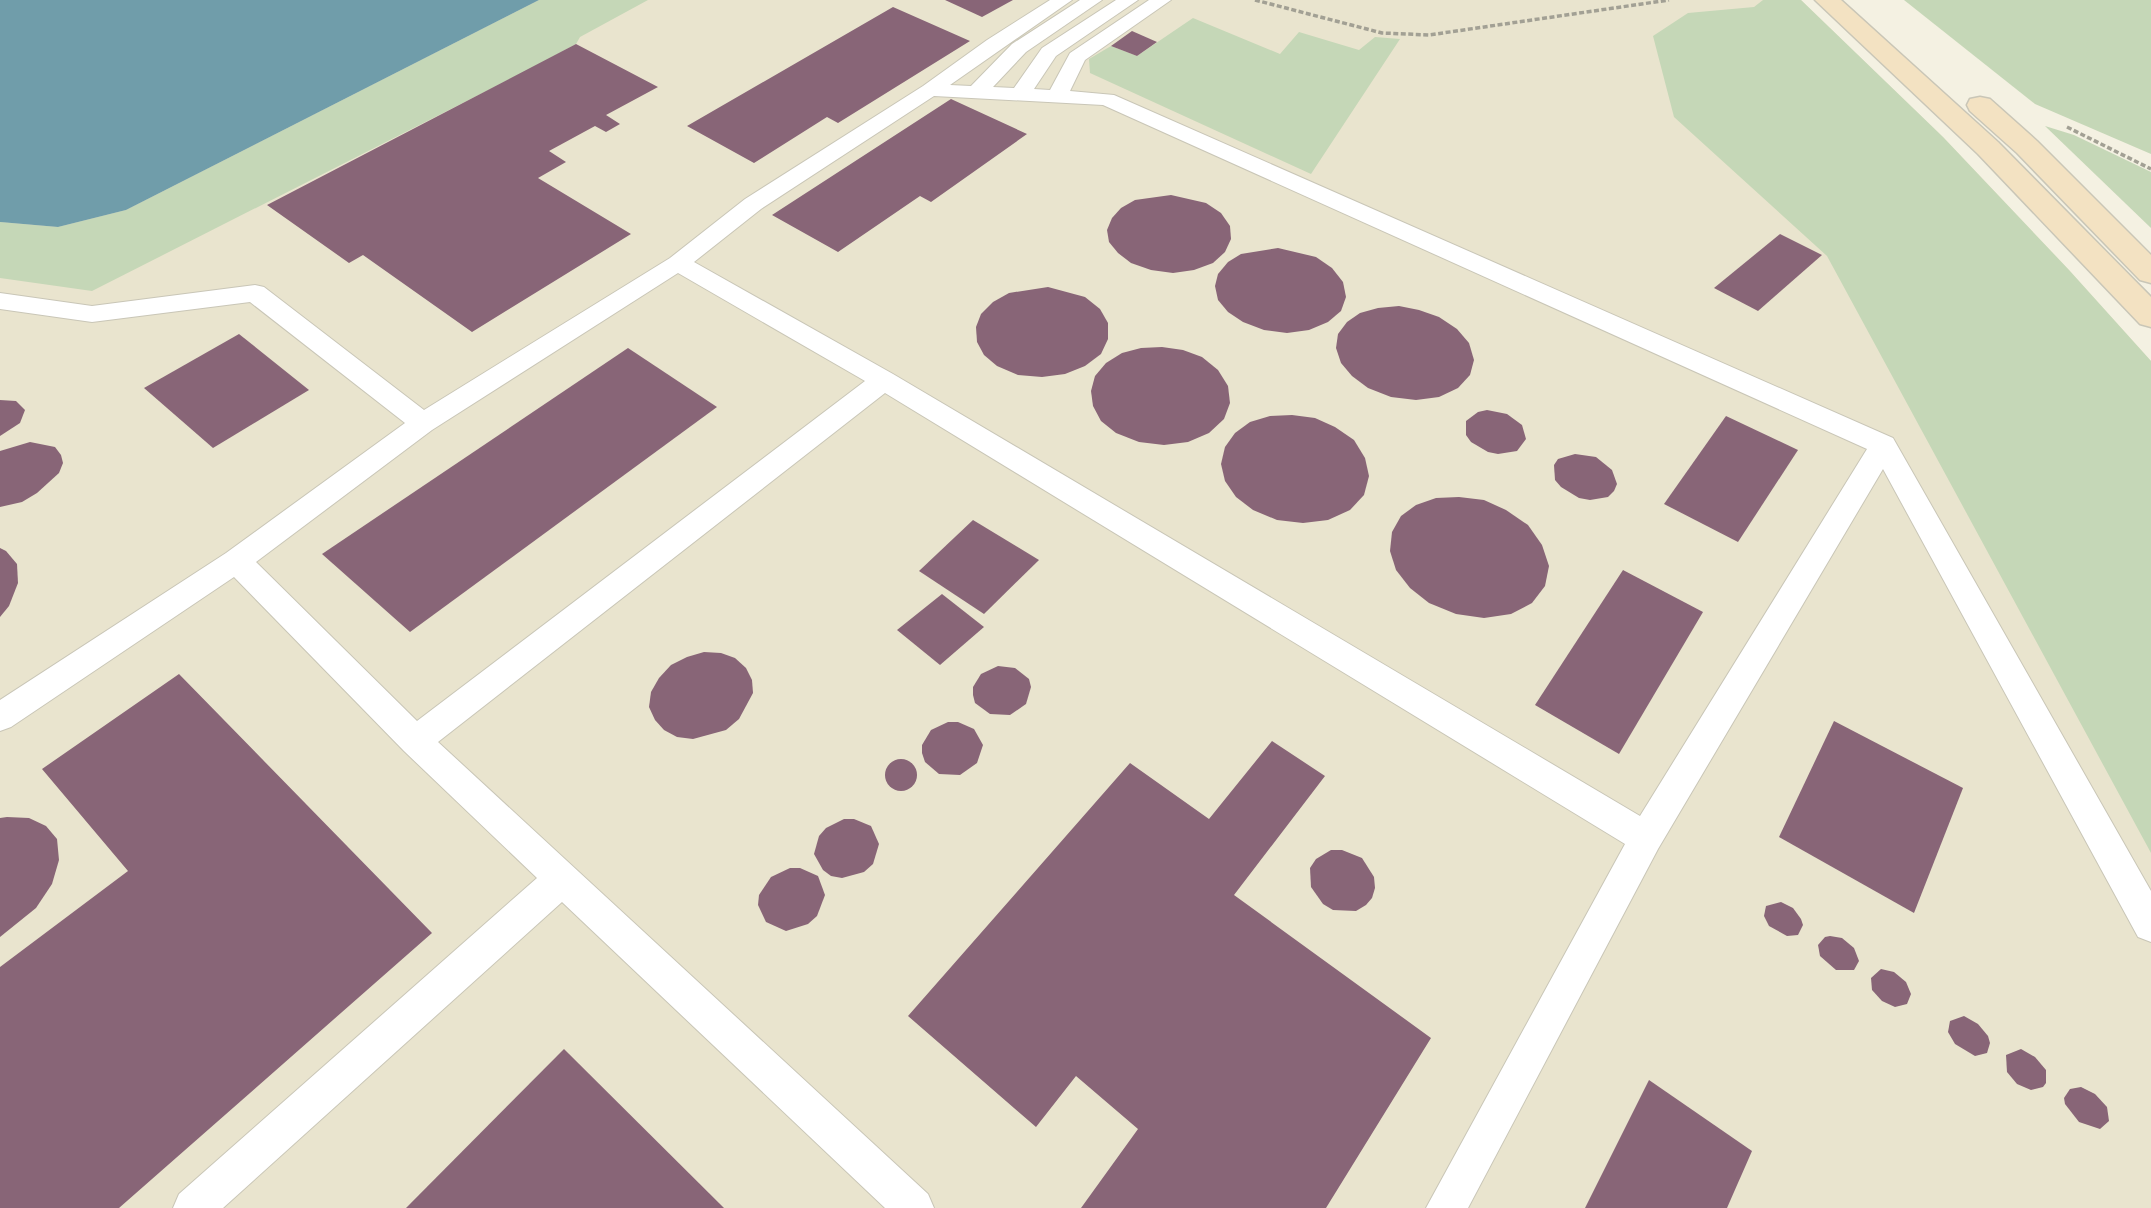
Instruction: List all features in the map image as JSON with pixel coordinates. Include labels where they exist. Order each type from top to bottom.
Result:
[{"type":"main road","points":[[1827,0],[1989,148],[2151,316]]},
{"type":"main road","points":[[1863,0],[1904,37]]},
{"type":"main road","points":[[1965,92],[2027,147],[2151,273]]},
{"type":"lane","points":[[0,717],[236,561],[423,423],[678,263],[752,204],[930,90],[994,44],[1063,0]]},
{"type":"lane","points":[[977,92],[1019,48],[1093,0]]},
{"type":"lane","points":[[1020,94],[1049,52],[1129,0]]},
{"type":"lane","points":[[1057,96],[1077,57],[1162,0]]},
{"type":"lane","points":[[930,90],[1107,99],[1883,444],[2151,925]]},
{"type":"lane","points":[[678,263],[884,380],[1646,838]]},
{"type":"lane","points":[[0,301],[92,314],[255,293],[423,423]]},
{"type":"lane","points":[[415,741],[884,380]]},
{"type":"lane","points":[[1446,1208],[1646,838],[1883,444]]},
{"type":"lane","points":[[236,561],[415,741],[914,1208]]},
{"type":"lane","points":[[193,1208],[562,879]]},
{"type":"path","points":[[1255,0],[1382,33],[1429,35],[1669,0]]},
{"type":"path","points":[[2061,124],[2151,169]]},
{"type":"shaded area","points":[[0,0],[1801,0],[1943,137],[2151,361],[2151,1208],[0,1208]]},
{"type":"green space","points":[[539,0],[648,0],[580,37],[576,44],[526,71],[92,291],[0,278],[0,222],[58,227],[126,210]]},
{"type":"green space","points":[[1763,0],[1801,0],[1943,137],[2151,361],[2151,853],[1827,256],[1674,117],[1653,36],[1688,13],[1754,7]]},
{"type":"green space","points":[[1904,0],[2151,0],[2151,154],[2035,104]]},
{"type":"green space","points":[[1193,18],[1280,54],[1299,32],[1359,50],[1375,37],[1400,39],[1311,174],[1090,73],[1089,59],[1111,46],[1137,56]]},
{"type":"green space","points":[[2045,126],[2074,135],[2151,172],[2151,228]]},
{"type":"water","points":[[0,0],[539,0],[126,210],[58,227],[0,222]]},
{"type":"building","points":[[945,0],[1013,0],[982,17]]},
{"type":"building","points":[[893,7],[970,41],[838,123],[827,117],[754,163],[687,126]]},
{"type":"building","points":[[1132,31],[1157,42],[1137,56],[1111,46]]},
{"type":"building","points":[[576,44],[658,87],[606,115],[620,124],[606,132],[595,126],[549,151],[566,162],[538,178],[631,234],[472,332],[363,255],[349,263],[267,205]]},
{"type":"building","points":[[951,99],[1027,134],[931,202],[920,196],[838,252],[772,215]]},
{"type":"building","points":[[1171,195],[1206,203],[1221,213],[1230,226],[1231,239],[1225,252],[1213,263],[1194,270],[1173,273],[1151,270],[1131,263],[1109,242],[1107,230],[1112,218],[1121,208],[1135,200]]},
{"type":"building","points":[[1780,234],[1822,255],[1758,311],[1714,288]]},
{"type":"building","points":[[1278,248],[1316,257],[1332,268],[1343,282],[1346,297],[1341,311],[1328,322],[1309,330],[1287,333],[1264,330],[1243,322],[1228,312],[1218,300],[1215,286],[1218,274],[1228,262],[1241,254]]},
{"type":"building","points":[[1048,287],[1085,297],[1100,309],[1108,323],[1108,339],[1101,354],[1085,366],[1065,374],[1042,377],[1018,375],[997,366],[984,355],[977,342],[976,327],[981,314],[993,302],[1009,293]]},
{"type":"building","points":[[1399,306],[1439,317],[1457,329],[1469,343],[1474,360],[1470,375],[1458,388],[1439,397],[1416,400],[1391,397],[1368,388],[1341,363],[1336,348],[1338,334],[1347,322],[1360,313]]},
{"type":"building","points":[[239,334],[309,390],[213,448],[144,388]]},
{"type":"building","points":[[628,348],[717,407],[410,632],[322,554]]},
{"type":"building","points":[[1141,348],[1183,350],[1202,357],[1218,370],[1228,386],[1230,403],[1224,419],[1209,433],[1188,442],[1164,445],[1139,442],[1116,433],[1101,421],[1093,406],[1091,391],[1095,376],[1106,363],[1122,353]]},
{"type":"building","points":[[0,400],[16,401],[25,410],[20,423],[0,436]]},
{"type":"building","points":[[1487,410],[1507,414],[1522,425],[1526,439],[1517,451],[1498,454],[1488,452],[1471,442],[1466,435],[1466,421],[1478,412]]},
{"type":"building","points":[[1270,416],[1315,418],[1335,427],[1354,440],[1365,458],[1369,476],[1364,495],[1350,510],[1328,520],[1303,523],[1277,520],[1253,510],[1236,497],[1225,481],[1221,464],[1225,447],[1235,433],[1250,422]]},
{"type":"building","points":[[1726,416],[1798,450],[1738,542],[1664,504]]},
{"type":"building","points":[[30,442],[55,447],[63,463],[59,473],[37,493],[22,502],[0,507],[0,451]]},
{"type":"building","points":[[1575,454],[1596,457],[1612,470],[1617,484],[1608,497],[1590,500],[1579,498],[1555,480],[1554,465],[1558,459]]},
{"type":"building","points":[[1436,498],[1484,500],[1506,510],[1528,525],[1542,545],[1549,566],[1545,586],[1532,603],[1511,614],[1484,618],[1456,614],[1429,603],[1410,588],[1396,570],[1390,551],[1392,532],[1401,516],[1416,505]]},
{"type":"building","points":[[973,520],[1039,560],[984,614],[919,571]]},
{"type":"building","points":[[0,548],[17,564],[18,583],[9,606],[0,617]]},
{"type":"building","points":[[1623,570],[1703,612],[1619,754],[1535,705]]},
{"type":"building","points":[[942,594],[984,627],[940,665],[897,630]]},
{"type":"building","points":[[704,652],[721,653],[735,658],[746,668],[752,680],[753,693],[739,719],[726,730],[693,739],[677,737],[664,730],[655,720],[649,707],[651,692],[671,665]]},
{"type":"building","points":[[998,666],[1015,668],[1029,679],[1031,687],[1026,704],[1010,715],[990,714],[975,703],[973,695],[973,687],[981,674]]},
{"type":"building","points":[[179,674],[432,933],[119,1208],[0,1208],[0,967],[128,871],[42,769]]},
{"type":"building","points":[[1834,721],[1963,788],[1914,913],[1779,837]]},
{"type":"building","points":[[948,722],[958,722],[974,729],[983,745],[977,763],[960,775],[939,774],[925,762],[922,753],[922,745],[931,730]]},
{"type":"building","points":[[1272,741],[1325,776],[1234,895],[1431,1038],[1326,1208],[1081,1208],[1138,1129],[1076,1076],[1036,1127],[908,1016],[1130,763],[1209,819]]},
{"type":"building","points":[[901,759],[912,764],[917,775],[912,786],[901,791],[890,786],[885,775],[890,764]]},
{"type":"building","points":[[0,818],[29,818],[46,826],[57,839],[59,860],[52,884],[36,908],[0,937]]},
{"type":"building","points":[[844,819],[854,819],[871,826],[879,844],[873,864],[864,872],[842,878],[831,876],[823,870],[814,854],[819,836],[826,828]]},
{"type":"building","points":[[1331,850],[1342,850],[1362,858],[1374,877],[1372,898],[1356,911],[1333,910],[1323,904],[1311,887],[1310,868],[1316,859]]},
{"type":"building","points":[[790,868],[800,868],[818,876],[825,895],[817,916],[808,924],[786,931],[766,922],[758,905],[759,895],[771,877]]},
{"type":"building","points":[[1781,902],[1793,908],[1801,919],[1803,925],[1798,935],[1787,936],[1769,926],[1764,916],[1766,906]]},
{"type":"building","points":[[1825,937],[1842,938],[1854,948],[1859,961],[1854,970],[1836,970],[1820,956],[1818,945]]},
{"type":"building","points":[[1881,969],[1894,972],[1906,982],[1911,994],[1907,1004],[1895,1007],[1882,1001],[1872,990],[1871,978]]},
{"type":"building","points":[[1964,1016],[1978,1024],[1988,1036],[1990,1043],[1987,1053],[1975,1056],[1955,1044],[1948,1032],[1950,1021]]},
{"type":"building","points":[[564,1049],[724,1208],[406,1208]]},
{"type":"building","points":[[2021,1049],[2035,1057],[2046,1070],[2046,1083],[2043,1087],[2031,1090],[2017,1084],[2007,1072],[2006,1055]]},
{"type":"building","points":[[1649,1080],[1752,1151],[1727,1208],[1585,1208]]},
{"type":"building","points":[[2081,1087],[2095,1094],[2107,1107],[2109,1121],[2100,1129],[2079,1122],[2065,1104],[2064,1098],[2070,1089]]}]
